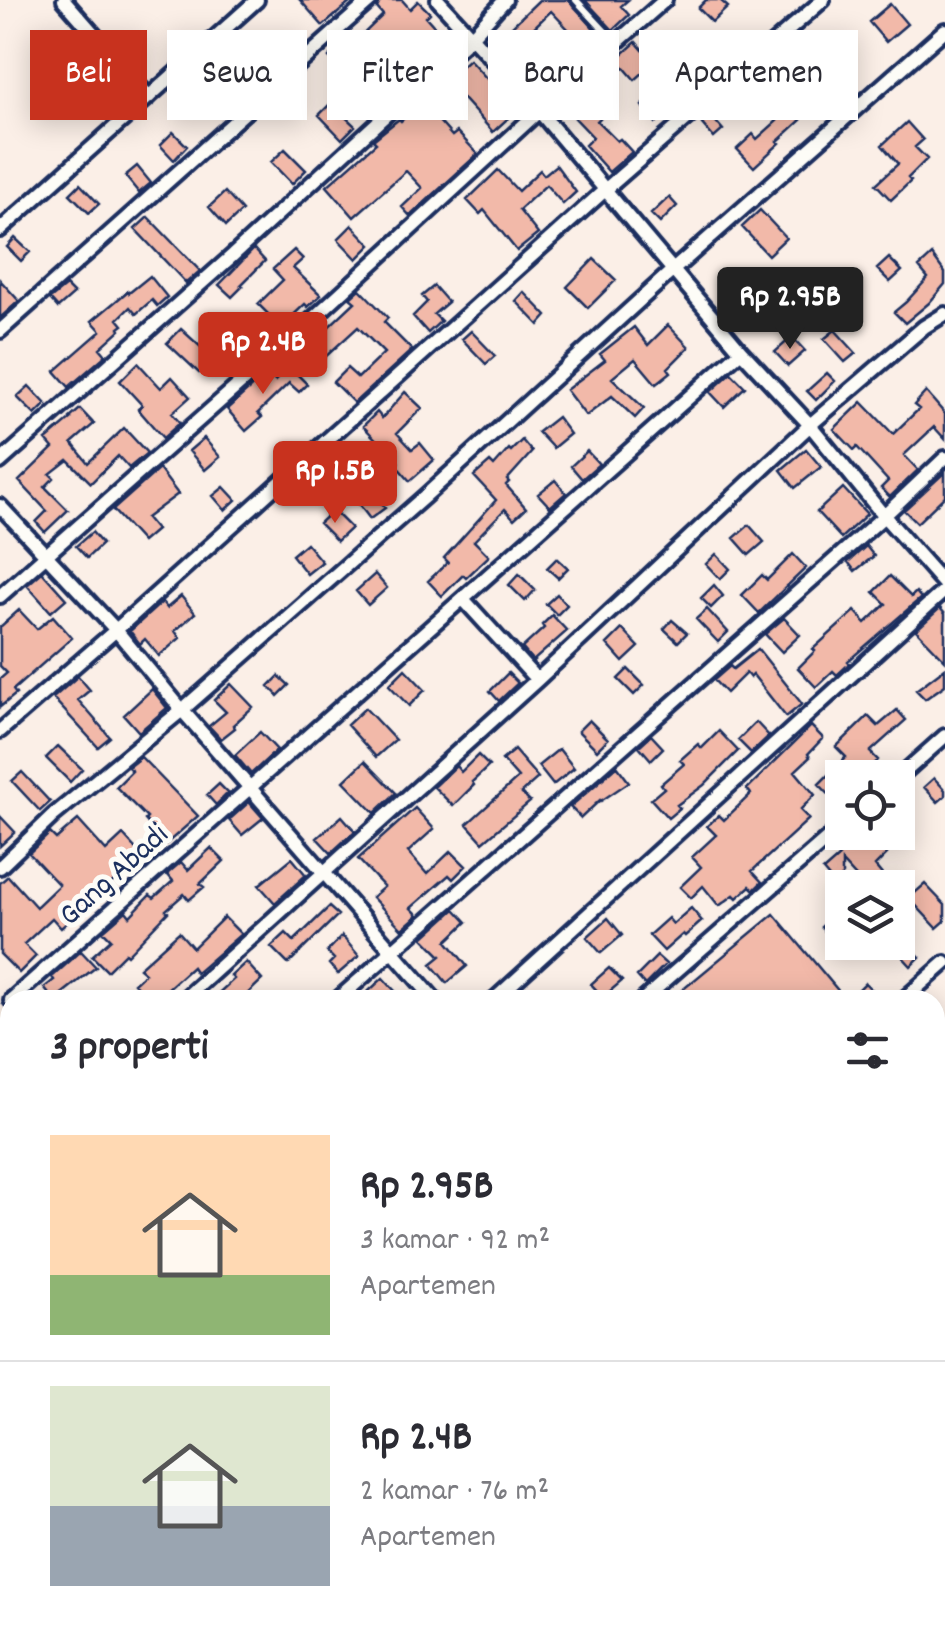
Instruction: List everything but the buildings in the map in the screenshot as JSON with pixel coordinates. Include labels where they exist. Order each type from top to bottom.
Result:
[{"type":"street","points":[[64,0],[149,97]]},
{"type":"street","points":[[0,230],[257,0]]},
{"type":"street","points":[[0,331],[371,0]]},
{"type":"street","points":[[438,0],[488,54]]},
{"type":"street","points":[[0,462],[232,256],[472,36],[505,0]]},
{"type":"street","points":[[619,41],[665,0]]},
{"type":"street","points":[[0,731],[823,0]]},
{"type":"street","points":[[0,867],[54,816],[182,710],[945,30]]},
{"type":"street","points":[[0,596],[530,120]]},
{"type":"street","points":[[505,990],[945,588],[546,120]]},
{"type":"street","points":[[194,990],[810,426],[924,327],[945,314]]},
{"type":"street","name":"Gang Abadi","points":[[23,990],[741,351]]},
{"type":"street","points":[[348,990],[945,458]]},
{"type":"street","points":[[0,506],[116,630],[426,990]]},
{"type":"street","points":[[464,600],[537,680]]},
{"type":"street","points":[[915,763],[945,736]]},
{"type":"street","points":[[655,990],[825,841]]},
{"type":"street","points":[[914,990],[945,963]]},
{"type":"lane","points":[[576,0],[603,30]]}]
